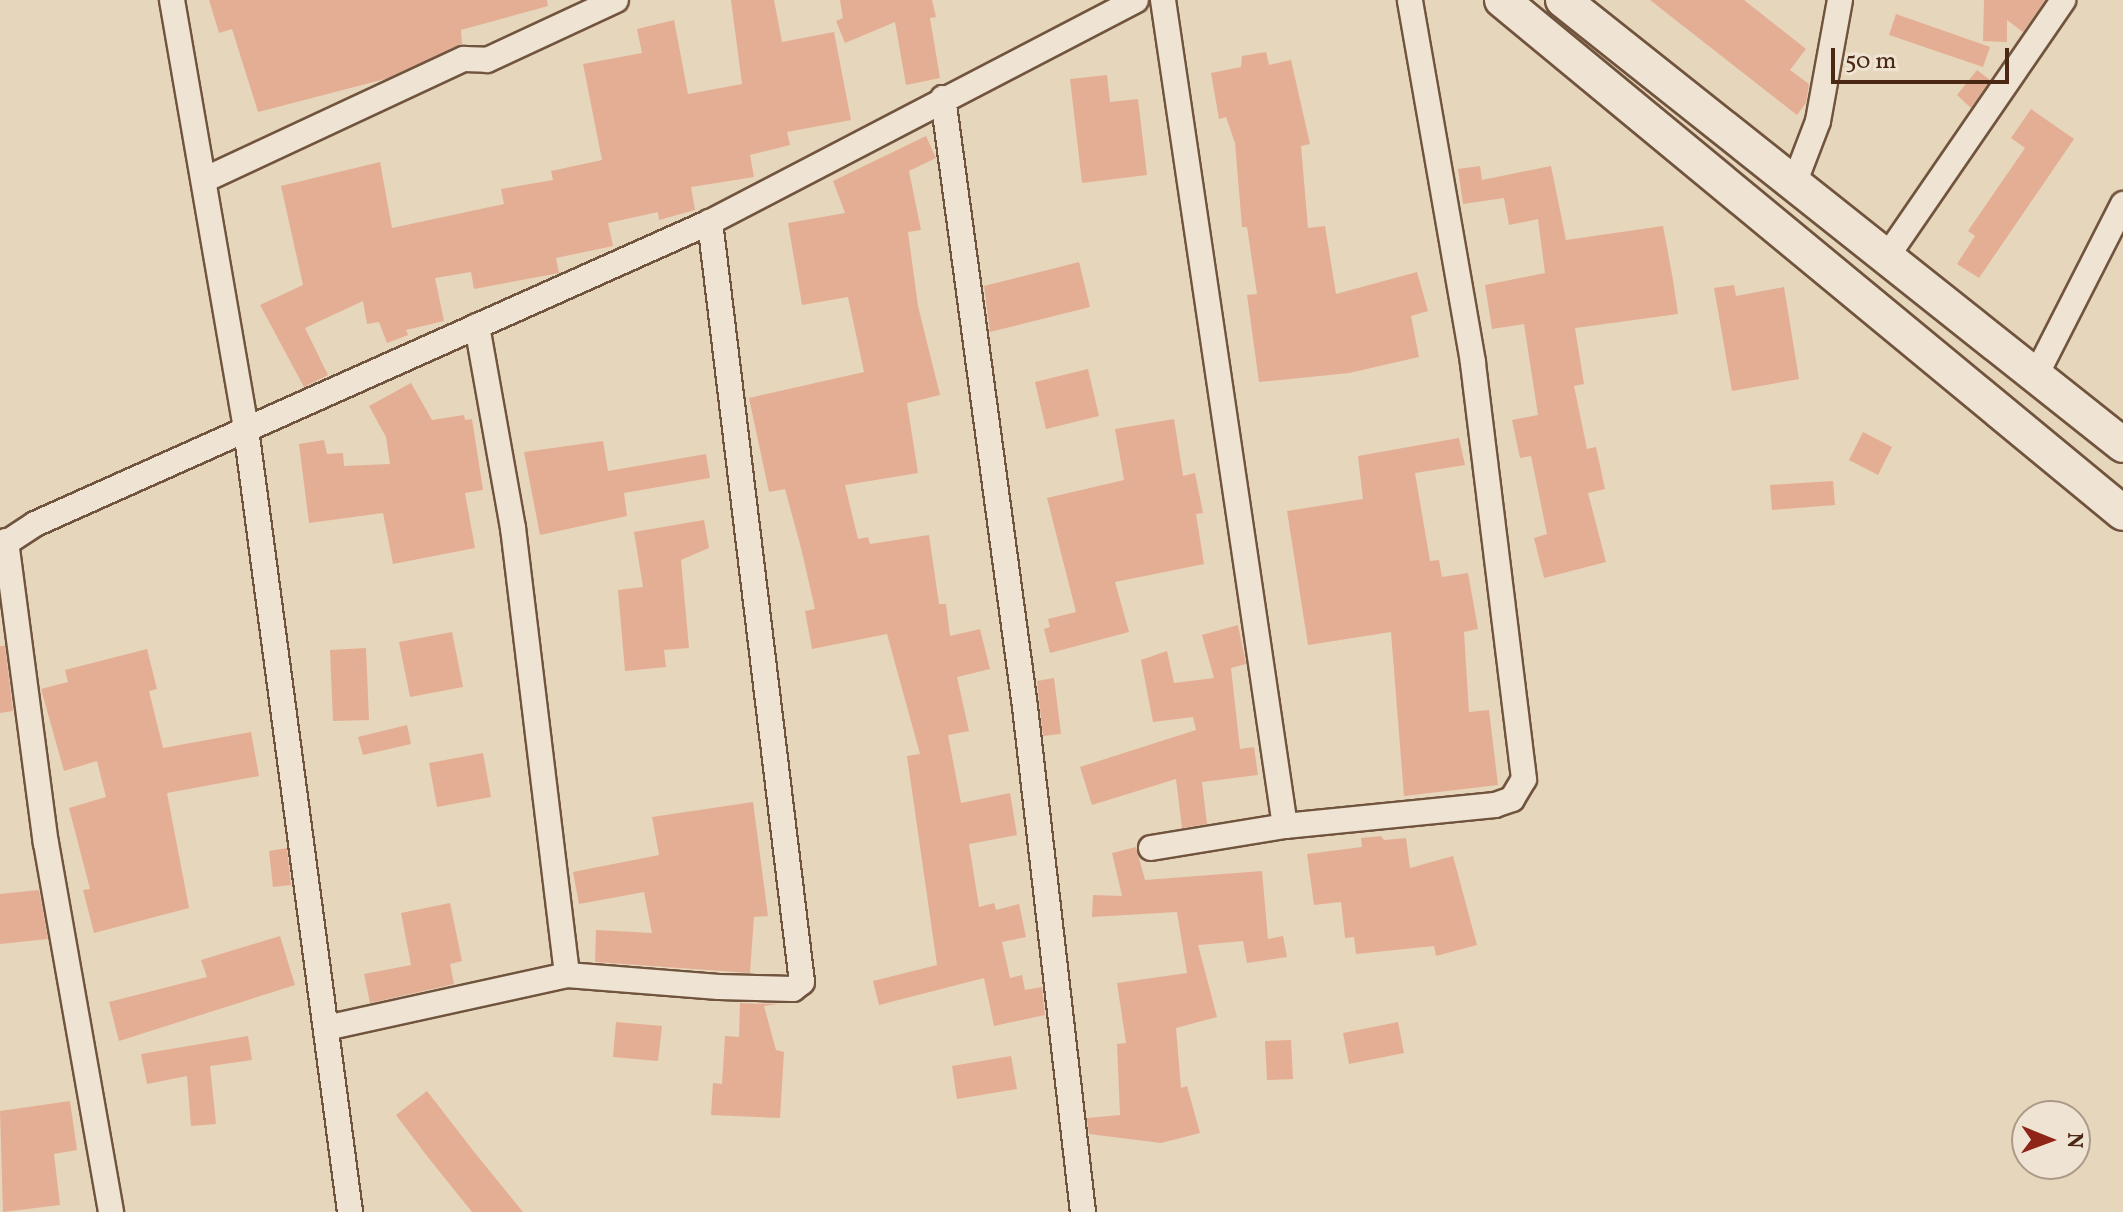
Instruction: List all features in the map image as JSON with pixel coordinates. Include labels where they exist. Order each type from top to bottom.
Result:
[{"type":"main road","points":[[1502,0],[2123,513]]},
{"type":"main road","points":[[1563,0],[2123,445]]},
{"type":"street","points":[[172,0],[246,429],[350,1212]]},
{"type":"street","points":[[204,180],[464,59],[487,60],[616,0]]},
{"type":"street","points":[[111,1212],[46,843],[3,544],[246,429],[710,222],[1136,0]]},
{"type":"street","points":[[1163,0],[1285,826]]},
{"type":"street","points":[[1151,848],[1285,826],[1495,805],[1512,799],[1525,770],[1473,362],[1410,0]]},
{"type":"street","points":[[1794,184],[1818,121],[1840,0]]},
{"type":"street","points":[[1886,258],[2063,0]]},
{"type":"street","points":[[943,98],[1025,707],[1083,1212]]},
{"type":"street","points":[[2036,375],[2123,204]]},
{"type":"street","points":[[326,1028],[567,975],[719,987],[793,989],[802,982],[710,222]]},
{"type":"street","points":[[477,326],[513,528],[567,975]]},
{"type":"building","points":[[209,0],[547,0],[548,6],[461,30],[462,44],[389,78],[258,112],[232,29],[219,33]]},
{"type":"building","points":[[731,0],[774,0],[782,42],[834,32],[851,120],[787,132],[790,145],[750,155],[754,177],[691,187],[695,210],[659,220],[658,212],[608,223],[613,246],[556,258],[559,273],[474,289],[471,272],[435,278],[444,321],[406,330],[408,335],[387,343],[379,322],[367,324],[363,301],[305,328],[328,375],[304,387],[260,305],[303,285],[281,186],[380,162],[392,228],[504,204],[501,189],[553,180],[551,171],[602,160],[583,64],[642,53],[637,29],[674,20],[688,94],[742,84]]},
{"type":"building","points":[[840,0],[932,0],[936,17],[930,18],[940,78],[906,85],[895,22],[845,43],[836,21],[843,18]]},
{"type":"building","points":[[1650,0],[1744,0],[1806,49],[1790,70],[1809,84],[1806,103],[1797,115]]},
{"type":"building","points":[[1984,0],[2045,0],[2023,32],[2007,20],[2007,42],[1983,41]]},
{"type":"building","points":[[1896,14],[1990,47],[1983,67],[1889,35]]},
{"type":"building","points":[[1266,52],[1269,65],[1291,60],[1310,144],[1301,146],[1308,228],[1325,226],[1336,294],[1417,272],[1428,311],[1411,316],[1419,357],[1349,373],[1259,382],[1247,295],[1257,294],[1247,227],[1242,227],[1235,143],[1226,117],[1219,119],[1211,73],[1241,67],[1242,56]]},
{"type":"building","points":[[1977,70],[1990,80],[1971,108],[1957,95]]},
{"type":"building","points":[[1107,75],[1110,102],[1138,99],[1147,175],[1082,183],[1070,79]]},
{"type":"building","points":[[2031,109],[2074,139],[1979,278],[1957,264],[1975,236],[1968,231],[2025,148],[2011,138]]},
{"type":"building","points":[[926,136],[936,158],[909,171],[921,230],[908,232],[918,306],[940,395],[907,403],[918,473],[845,485],[858,539],[868,537],[870,544],[929,535],[939,604],[946,604],[950,636],[980,629],[990,669],[957,677],[969,731],[948,735],[961,803],[1010,793],[1017,835],[969,844],[979,907],[994,903],[996,910],[1019,904],[1026,937],[1002,942],[1010,978],[1022,975],[1025,990],[1042,987],[1045,1015],[994,1026],[984,978],[879,1005],[873,981],[937,965],[907,756],[920,754],[887,634],[812,649],[805,611],[815,609],[801,548],[785,489],[769,492],[749,398],[864,372],[848,297],[802,305],[788,223],[845,213],[833,181]]},
{"type":"building","points":[[1480,166],[1482,180],[1551,166],[1566,240],[1663,226],[1673,280],[1678,314],[1575,328],[1584,384],[1574,386],[1587,449],[1596,447],[1605,489],[1588,493],[1606,562],[1544,578],[1534,538],[1547,534],[1531,456],[1520,458],[1512,420],[1538,415],[1524,324],[1492,329],[1485,285],[1545,273],[1538,219],[1509,225],[1504,198],[1463,204],[1458,169]]},
{"type":"building","points":[[1079,262],[1090,307],[990,332],[984,286]]},
{"type":"building","points":[[1734,285],[1736,296],[1784,287],[1799,379],[1732,391],[1714,288]]},
{"type":"building","points":[[1088,369],[1099,416],[1046,429],[1035,382]]},
{"type":"building","points":[[411,383],[432,420],[464,415],[465,420],[472,419],[483,490],[465,493],[475,548],[393,564],[383,513],[309,523],[299,444],[324,440],[327,454],[343,453],[344,466],[390,464],[386,437],[369,406]]},
{"type":"building","points":[[1174,419],[1183,476],[1195,473],[1203,513],[1196,514],[1204,564],[1115,582],[1129,632],[1050,653],[1044,629],[1050,627],[1048,619],[1076,612],[1047,498],[1124,480],[1115,429]]},
{"type":"building","points":[[1863,432],[1892,447],[1878,475],[1849,460]]},
{"type":"building","points":[[1459,438],[1465,465],[1415,473],[1430,561],[1439,560],[1442,577],[1468,573],[1478,629],[1464,632],[1469,712],[1489,710],[1498,785],[1404,796],[1391,632],[1308,645],[1287,511],[1363,499],[1358,456]]},
{"type":"building","points":[[603,441],[608,471],[706,454],[710,478],[624,493],[627,516],[540,535],[524,452]]},
{"type":"building","points":[[1833,481],[1835,505],[1772,510],[1770,485]]},
{"type":"building","points":[[704,520],[709,548],[681,560],[689,648],[664,650],[666,667],[625,671],[618,590],[643,587],[634,532]]},
{"type":"building","points":[[1238,625],[1246,664],[1231,668],[1240,749],[1254,747],[1258,775],[1202,782],[1207,824],[1182,828],[1176,779],[1092,805],[1080,767],[1196,730],[1193,717],[1153,722],[1141,660],[1167,651],[1174,683],[1214,678],[1202,635]]},
{"type":"building","points":[[452,632],[463,687],[410,697],[399,642]]},
{"type":"building","points":[[0,646],[5,646],[13,711],[0,713]]},
{"type":"building","points":[[366,648],[369,720],[333,721],[330,650]]},
{"type":"building","points":[[147,649],[157,689],[149,691],[163,748],[251,732],[259,776],[167,793],[189,908],[94,933],[83,890],[90,889],[69,808],[106,797],[97,761],[64,771],[41,689],[68,682],[65,670]]},
{"type":"building","points":[[1054,678],[1061,734],[1043,736],[1037,681]]},
{"type":"building","points":[[407,725],[411,744],[363,755],[358,737]]},
{"type":"building","points":[[483,753],[491,797],[437,807],[429,763]]},
{"type":"building","points":[[753,802],[768,916],[754,917],[750,973],[595,962],[596,930],[652,933],[644,892],[579,904],[573,872],[659,855],[652,817]]},
{"type":"building","points":[[1381,836],[1384,840],[1406,838],[1410,868],[1453,856],[1477,945],[1436,956],[1434,946],[1356,954],[1354,937],[1345,938],[1341,902],[1314,905],[1307,854],[1362,847],[1361,838]]},
{"type":"building","points":[[1136,847],[1145,880],[1262,871],[1268,939],[1283,936],[1287,957],[1247,963],[1243,941],[1198,945],[1217,1017],[1176,1028],[1181,1088],[1187,1086],[1200,1133],[1161,1143],[1089,1134],[1087,1118],[1120,1115],[1117,1044],[1126,1043],[1117,983],[1187,973],[1177,912],[1092,917],[1093,895],[1122,896],[1112,853]]},
{"type":"building","points":[[287,848],[291,885],[273,887],[269,851]]},
{"type":"building","points":[[39,890],[48,939],[0,944],[0,894]]},
{"type":"building","points":[[450,903],[462,961],[450,964],[454,984],[370,1003],[364,974],[411,965],[401,913]]},
{"type":"building","points":[[280,936],[295,985],[119,1041],[109,1002],[207,977],[201,960]]},
{"type":"building","points":[[740,1003],[778,1004],[764,1006],[776,1050],[784,1052],[780,1118],[711,1115],[713,1083],[722,1084],[725,1036],[739,1037]]},
{"type":"building","points":[[616,1022],[662,1026],[658,1061],[613,1057]]},
{"type":"building","points":[[1398,1022],[1404,1053],[1349,1064],[1343,1033]]},
{"type":"building","points":[[248,1036],[252,1060],[210,1066],[216,1124],[191,1126],[187,1076],[147,1084],[141,1054]]},
{"type":"building","points":[[1291,1040],[1293,1079],[1267,1080],[1265,1041]]},
{"type":"building","points":[[1011,1056],[1017,1089],[957,1099],[952,1066]]},
{"type":"building","points":[[427,1091],[523,1212],[472,1212],[427,1156],[396,1115]]},
{"type":"building","points":[[70,1101],[77,1150],[54,1154],[60,1205],[3,1212],[0,1111]]}]
